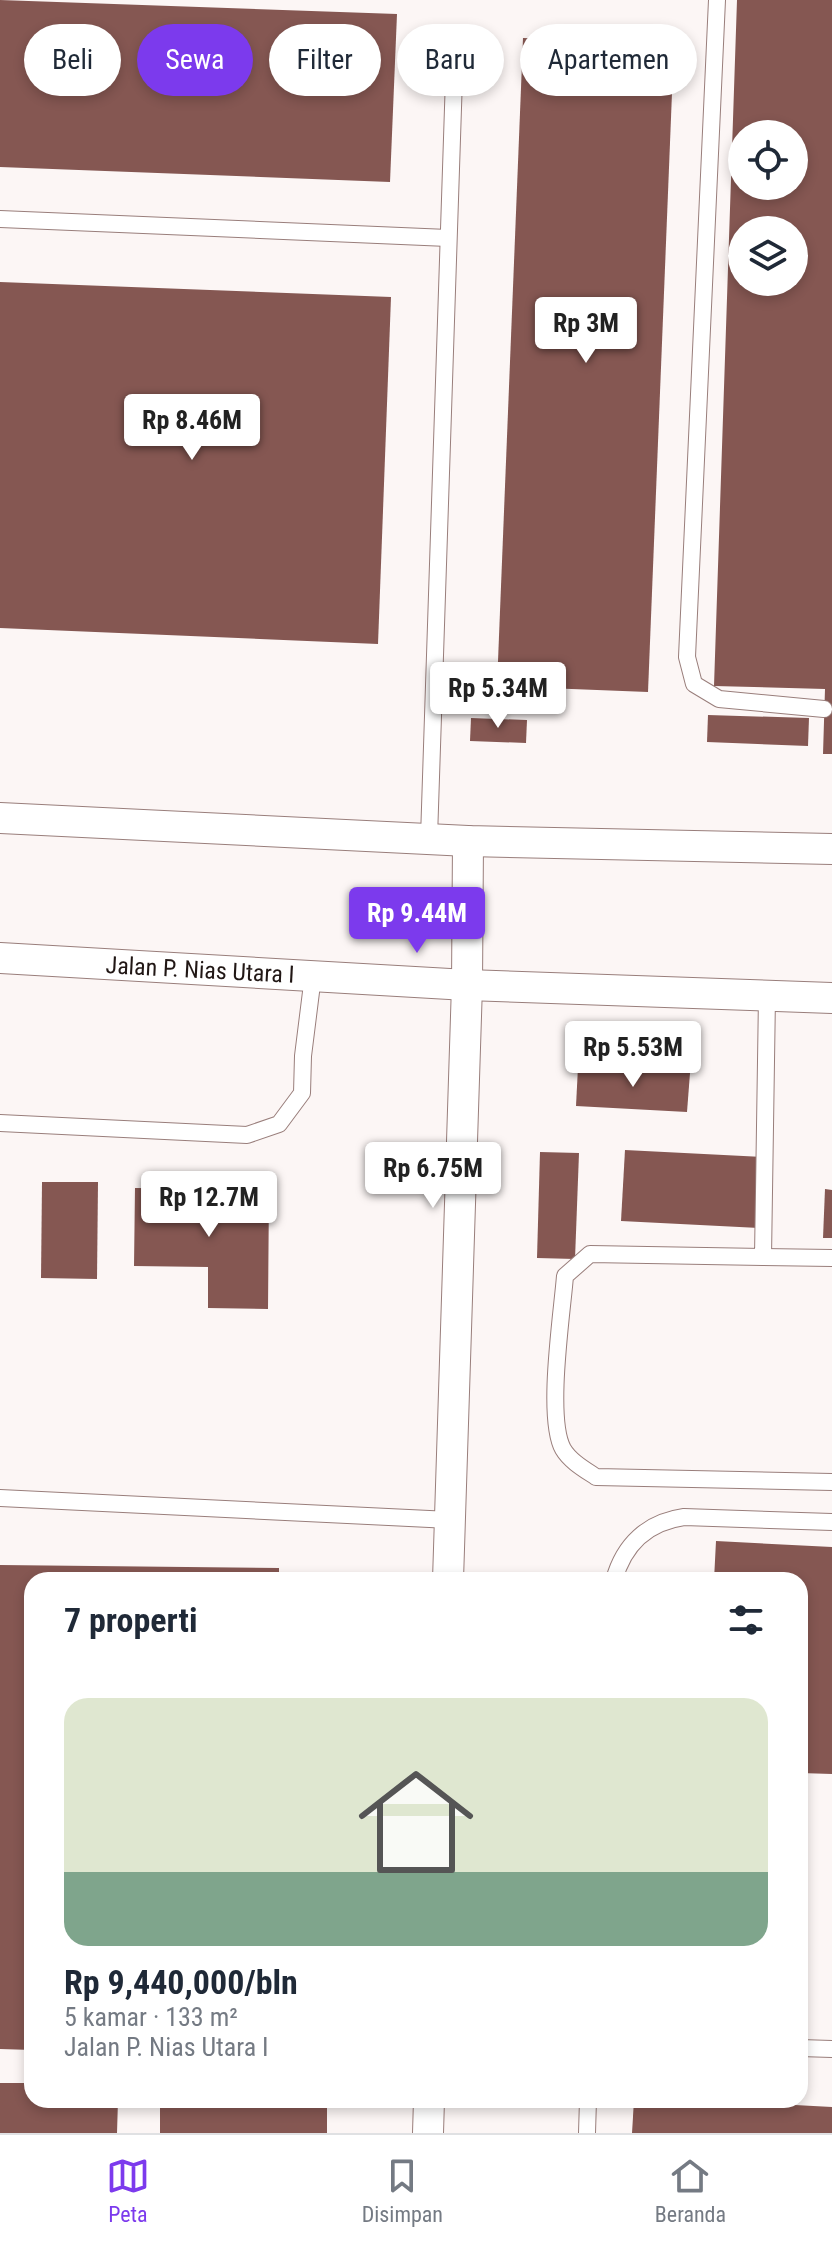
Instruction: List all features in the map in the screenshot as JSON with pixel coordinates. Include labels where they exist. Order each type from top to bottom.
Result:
[{"type":"street","points":[[0,818],[468,841],[832,849]]},
{"type":"street","points":[[448,1572],[467,985],[468,841]]},
{"type":"street","name":"Jalan P. Nias Utara I","points":[[0,958],[467,985],[832,998]]},
{"type":"street","points":[[428,2133],[429,2108]]},
{"type":"lane","points":[[717,0],[687,657],[694,684],[719,699],[824,709]]},
{"type":"lane","points":[[429,838],[453,96]]},
{"type":"lane","points":[[0,219],[448,238]]},
{"type":"lane","points":[[0,1123],[247,1135],[279,1124],[302,1093],[303,1056],[313,976]]},
{"type":"lane","points":[[763,1257],[767,996]]},
{"type":"lane","points":[[832,1258],[590,1254],[565,1276],[554,1413],[563,1449],[578,1466],[596,1477],[832,1482]]},
{"type":"lane","points":[[0,1498],[450,1520]]},
{"type":"lane","points":[[616,1572],[618,1564],[651,1525],[666,1519],[832,1522]]},
{"type":"lane","points":[[808,2048],[832,2049]]},
{"type":"lane","points":[[587,2133],[588,2108]]},
{"type":"building","points":[[0,0],[397,14],[390,182],[0,167]]},
{"type":"building","points":[[737,0],[832,0],[832,754],[823,754],[825,689],[714,686],[728,268],[728,296],[808,296],[808,216],[730,216],[730,200],[808,200],[808,120],[733,120]]},
{"type":"building","points":[[521,96],[672,96],[648,692],[497,686]]},
{"type":"building","points":[[0,282],[391,297],[378,644],[0,628]]},
{"type":"building","points":[[708,715],[809,718],[808,746],[707,742]]},
{"type":"building","points":[[471,718],[527,720],[526,743],[470,741]]},
{"type":"building","points":[[578,1067],[690,1073],[687,1112],[576,1106]]},
{"type":"building","points":[[625,1150],[763,1157],[759,1228],[621,1221]]},
{"type":"building","points":[[540,1152],[579,1153],[575,1259],[537,1258]]},
{"type":"building","points":[[42,1182],[98,1182],[97,1279],[41,1278]]},
{"type":"building","points":[[135,1188],[269,1189],[268,1309],[208,1308],[208,1267],[134,1266]]},
{"type":"building","points":[[825,1189],[832,1190],[832,1238],[823,1238]]},
{"type":"building","points":[[716,1541],[832,1547],[832,1774],[808,1773],[808,1572],[714,1572]]},
{"type":"building","points":[[0,1565],[279,1568],[279,1572],[24,1572],[24,2050],[0,2049]]},
{"type":"building","points":[[0,2083],[24,2083],[24,2108],[118,2108],[117,2133],[0,2133]]},
{"type":"building","points":[[832,2107],[832,2133],[632,2133],[634,2108]]},
{"type":"building","points":[[160,2108],[327,2108],[327,2133],[160,2133]]}]
